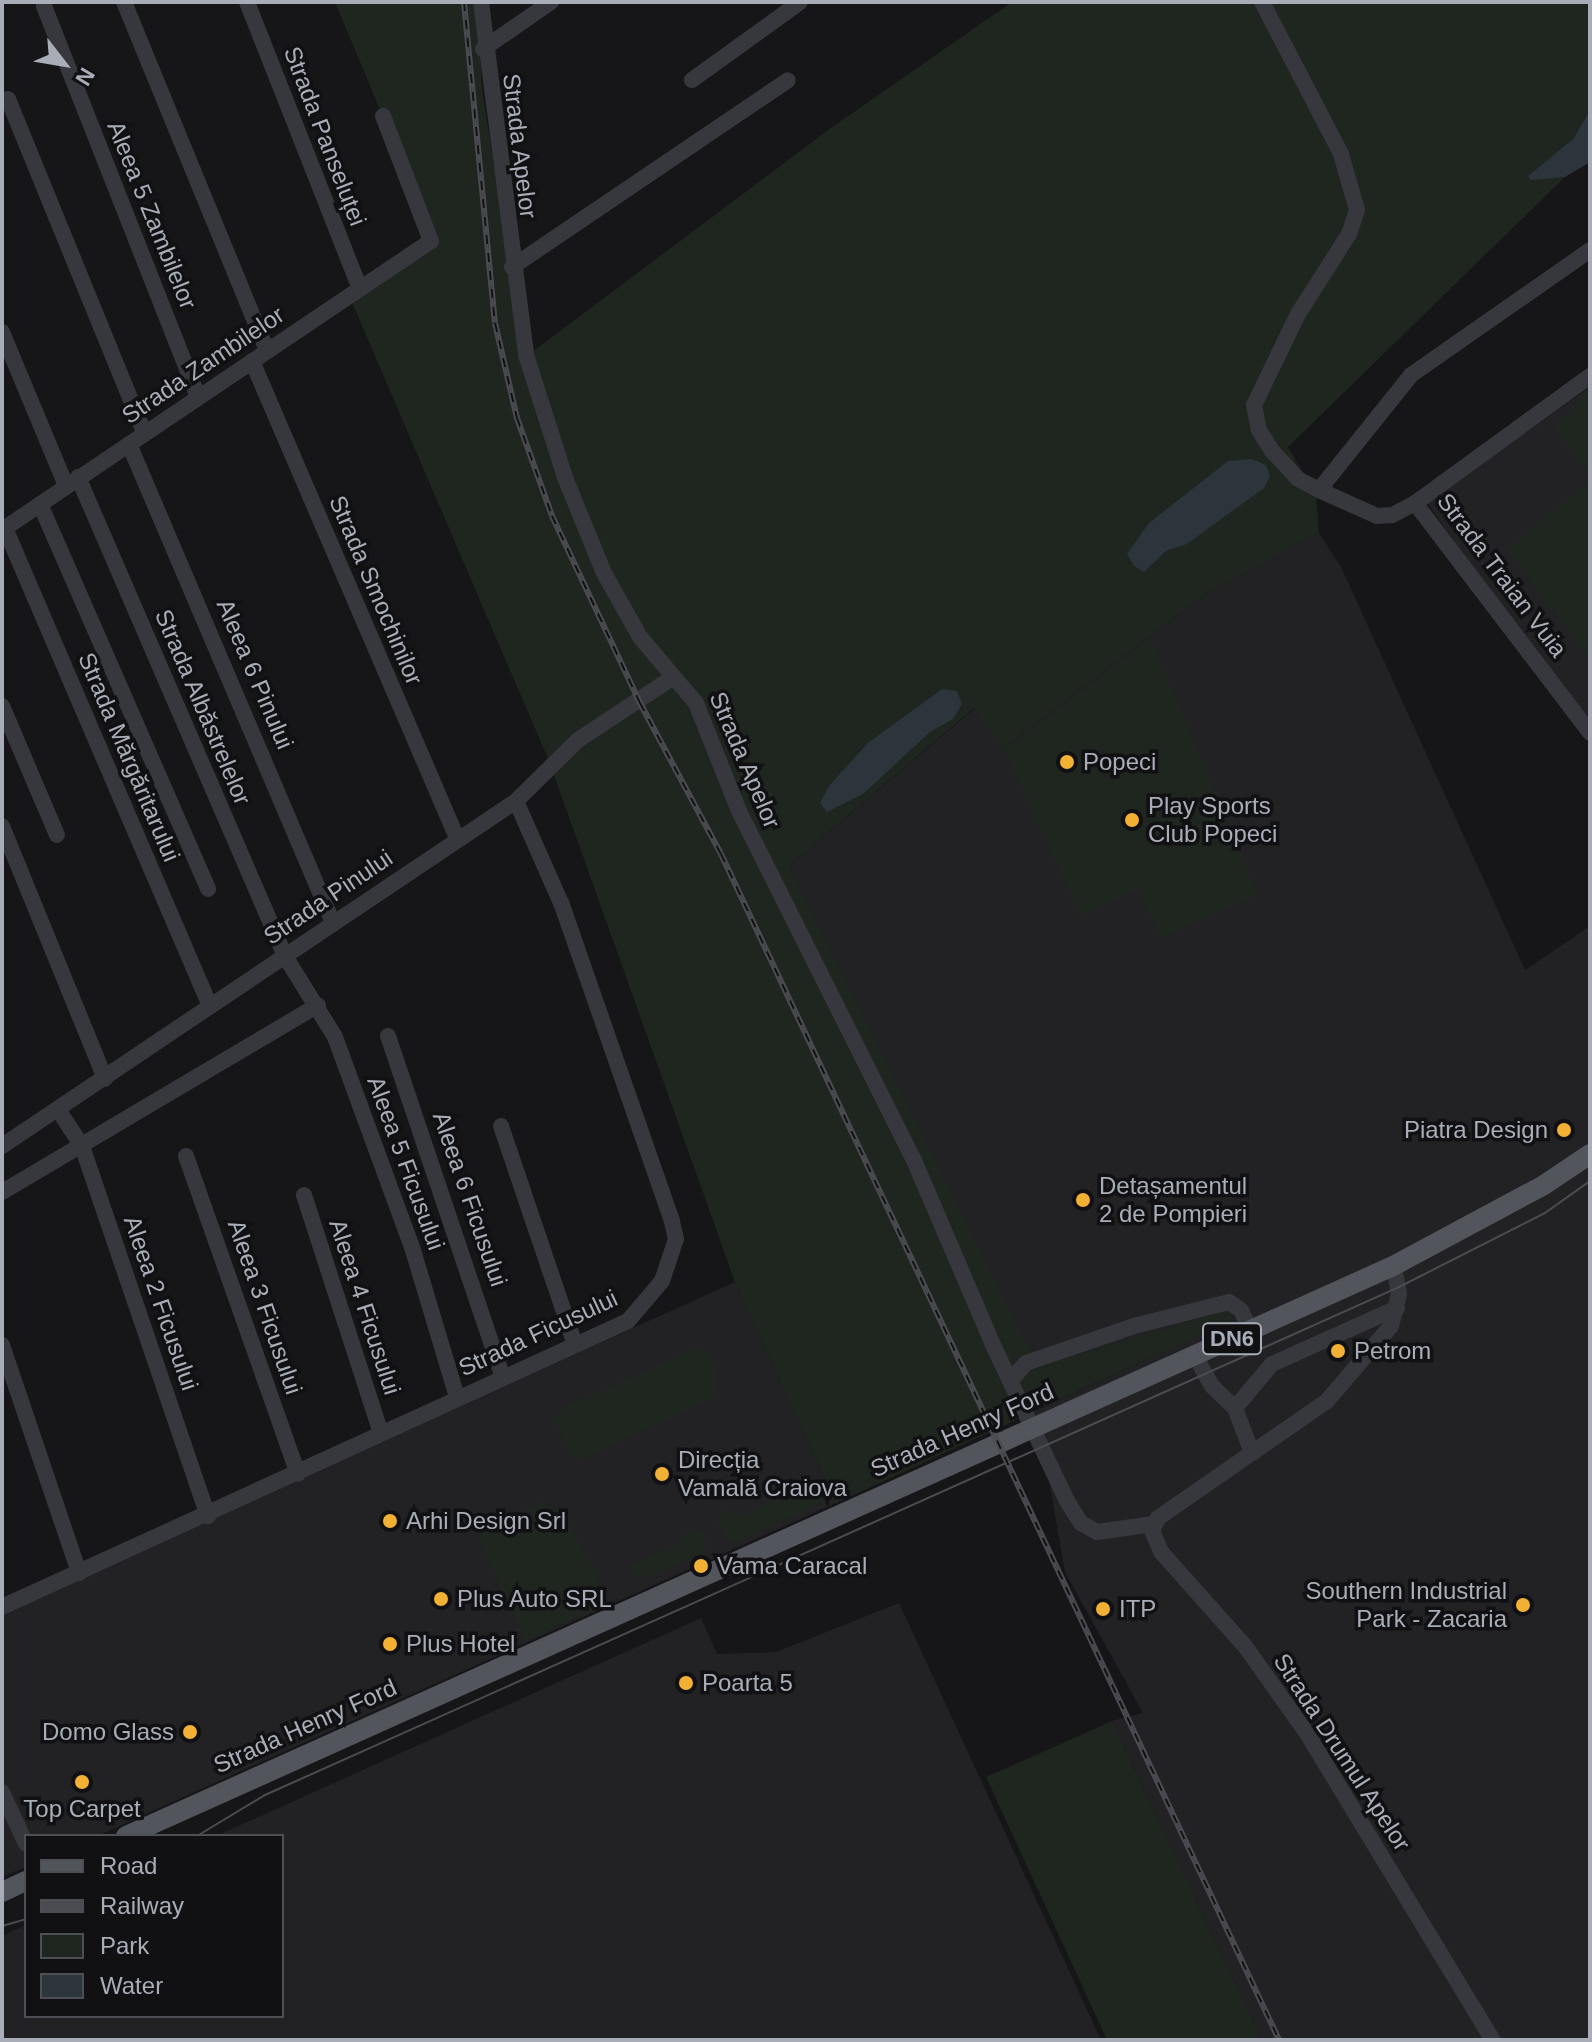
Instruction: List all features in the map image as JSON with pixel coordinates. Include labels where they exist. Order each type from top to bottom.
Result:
[{"type":"main road","name":"Strada Henry Ford","points":[[130,1834],[1250,1330],[1475,1224],[1590,1154]]},
{"type":"main road","name":"Strada Henry Ford","points":[[161,1834],[1396,1277],[1515,1216],[1590,1168]]},
{"type":"main road","points":[[2,1892],[24,1882]]},
{"type":"main road","points":[[2,1905],[24,1895]]},
{"type":"street","points":[[124,2],[267,351]]},
{"type":"street","name":"Strada Panseluței","points":[[247,2],[359,287]]},
{"type":"street","name":"Strada Apelor","points":[[481,2],[483,49],[526,355],[566,480],[604,573],[640,637],[696,703],[744,822],[904,1139],[1051,1468],[1089,1529],[1110,1533],[1153,1524]]},
{"type":"street","points":[[483,49],[551,2]]},
{"type":"street","points":[[692,80],[800,2]]},
{"type":"street","points":[[1262,2],[1341,154],[1357,210],[1349,234],[1298,314],[1254,405],[1259,430],[1272,451],[1298,479],[1319,490],[1377,516],[1392,515],[1415,503]]},
{"type":"street","name":"Aleea 5 Zambilelor","points":[[44,6],[198,397]]},
{"type":"street","points":[[512,267],[788,80]]},
{"type":"street","points":[[8,99],[144,433]]},
{"type":"street","name":"Strada Zambilelor","points":[[3,529],[431,241],[383,116]]},
{"type":"street","points":[[1319,490],[1411,375],[1590,250]]},
{"type":"street","name":"Strada Albăstrelelor","points":[[2,332],[285,956]]},
{"type":"street","name":"Strada Smochinilor","points":[[252,361],[457,838]]},
{"type":"street","name":"Strada Traian Vuia","points":[[1590,376],[1415,503],[1590,733]]},
{"type":"street","name":"Aleea 6 Pinului","points":[[129,444],[333,923]]},
{"type":"street","points":[[40,504],[208,889]]},
{"type":"street","name":"Strada Mărgăritarului","points":[[3,529],[210,1006]]},
{"type":"street","name":"Strada Pinului","points":[[2,1146],[59,1111],[457,838],[516,801],[578,740],[672,678]]},
{"type":"street","points":[[2,706],[57,835]]},
{"type":"street","name":"Strada Ficusului","points":[[2,1607],[208,1516],[457,1397],[628,1321],[648,1302],[662,1281],[676,1239],[561,903],[516,801]]},
{"type":"street","points":[[2,826],[105,1079]]},
{"type":"street","name":"Aleea 5 Ficusului","points":[[285,956],[318,1005],[344,1060],[412,1247],[457,1397]]},
{"type":"street","points":[[2,1192],[318,1005]]},
{"type":"street","name":"Aleea 6 Ficusului","points":[[388,1036],[503,1378]]},
{"type":"street","name":"Aleea 2 Ficusului","points":[[59,1111],[82,1146],[208,1516]]},
{"type":"street","points":[[501,1126],[575,1345]]},
{"type":"street","name":"Aleea 3 Ficusului","points":[[186,1156],[298,1474]]},
{"type":"street","name":"Aleea 4 Ficusului","points":[[304,1195],[381,1433]]},
{"type":"street","points":[[1153,1524],[1327,1401],[1380,1343],[1397,1308],[1396,1277]]},
{"type":"street","points":[[1012,1379],[1026,1363],[1134,1326],[1229,1302],[1241,1310],[1250,1330]]},
{"type":"street","points":[[1235,1408],[1272,1364],[1397,1308]]},
{"type":"street","points":[[2,1345],[79,1573]]},
{"type":"street","points":[[1200,1365],[1212,1386],[1235,1408],[1252,1453]]},
{"type":"street","name":"Strada Drumul Apelor","points":[[1153,1524],[1162,1553],[1245,1646],[1308,1735],[1493,2040]]},
{"type":"street","points":[[2,1792],[24,1840]]},
{"type":"shaded area","points":[[1590,387],[1590,732],[1427,503]]},
{"type":"shaded area","points":[[1319,533],[1341,567],[1525,970],[1590,926],[1590,2040],[1262,2040],[1112,1721],[1143,1713],[1065,1572],[1048,1474],[1021,1418],[1231,1320],[1226,1310],[1037,1367],[789,866],[975,708],[1002,749],[1201,597]]},
{"type":"shaded area","points":[[735,1282],[836,1503],[101,1834],[24,1834],[24,1868],[2,1877],[2,1613]]},
{"type":"shaded area","points":[[899,1603],[1101,2040],[2,2040],[2,1936],[24,1926],[24,2018],[284,2018],[284,1834],[220,1834],[701,1618],[717,1654],[776,1652]]},
{"type":"green space","points":[[335,2],[477,2],[482,89],[524,358],[831,128],[1012,2],[1590,2],[1590,110],[1573,139],[1528,177],[1565,177],[1288,447],[1316,495],[1319,533],[1201,597],[1002,749],[974,708],[789,866],[1037,1366],[1227,1310],[1232,1320],[836,1503],[735,1282],[549,761],[351,300],[432,234]]},
{"type":"green space","points":[[1590,387],[1590,472],[1553,426],[1582,403],[1578,396]]},
{"type":"green space","points":[[1590,481],[1590,659],[1507,549]]},
{"type":"green space","name":"Play Sports Club Popeci","points":[[1151,638],[1258,895],[1161,938],[1138,889],[1081,916],[1005,750]]},
{"type":"green space","points":[[693,1349],[702,1350],[715,1366],[718,1396],[590,1456],[578,1459],[570,1454],[555,1422],[566,1407]]},
{"type":"green space","points":[[818,1481],[826,1501],[740,1541],[729,1540],[717,1524],[725,1509],[743,1515]]},
{"type":"green space","points":[[543,1501],[565,1515],[598,1578],[600,1606],[526,1641],[475,1532]]},
{"type":"green space","points":[[689,1527],[705,1533],[705,1552],[644,1578],[629,1566],[680,1544]]},
{"type":"green space","points":[[1112,1721],[1262,2040],[1107,2040],[986,1777]]},
{"type":"water","points":[[1590,110],[1590,162],[1565,177],[1531,180],[1528,176],[1573,139]]},
{"type":"water","points":[[1252,459],[1266,465],[1270,476],[1264,488],[1187,544],[1166,551],[1144,572],[1134,566],[1127,554],[1149,523],[1228,461]]},
{"type":"water","points":[[942,689],[957,691],[962,704],[953,719],[930,732],[863,794],[827,812],[820,803],[829,786],[868,743]]},
{"type":"tram line","points":[[200,1834],[265,1795],[1399,1287],[1545,1213],[1590,1181]]},
{"type":"tram line","points":[[2,1926],[24,1920]]},
{"type":"railway","points":[[464,2],[495,323],[517,418],[552,516],[640,703],[721,854],[1279,2040]]},
{"type":"place","name":"Popeci","points":[[1067,762]]},
{"type":"place","name":"Play Sports Club Popeci","points":[[1132,820]]},
{"type":"place","name":"Piatra Design","points":[[1564,1130]]},
{"type":"place","name":"Detașamentul 2 de Pompieri","points":[[1083,1200]]},
{"type":"place","name":"Petrom","points":[[1338,1351]]},
{"type":"place","name":"Direcția Vamală Craiova","points":[[662,1474]]},
{"type":"place","name":"Arhi Design Srl","points":[[390,1521]]},
{"type":"place","name":"Vama Caracal","points":[[701,1566]]},
{"type":"place","name":"Plus Auto SRL","points":[[441,1599]]},
{"type":"place","name":"Southern Industrial Park - Zacaria","points":[[1523,1605]]},
{"type":"place","name":"ITP","points":[[1103,1609]]},
{"type":"place","name":"Plus Hotel","points":[[390,1644]]},
{"type":"place","name":"Poarta 5","points":[[686,1683]]},
{"type":"place","name":"Domo Glass","points":[[190,1732]]},
{"type":"place","name":"Top Carpet","points":[[82,1782]]}]
